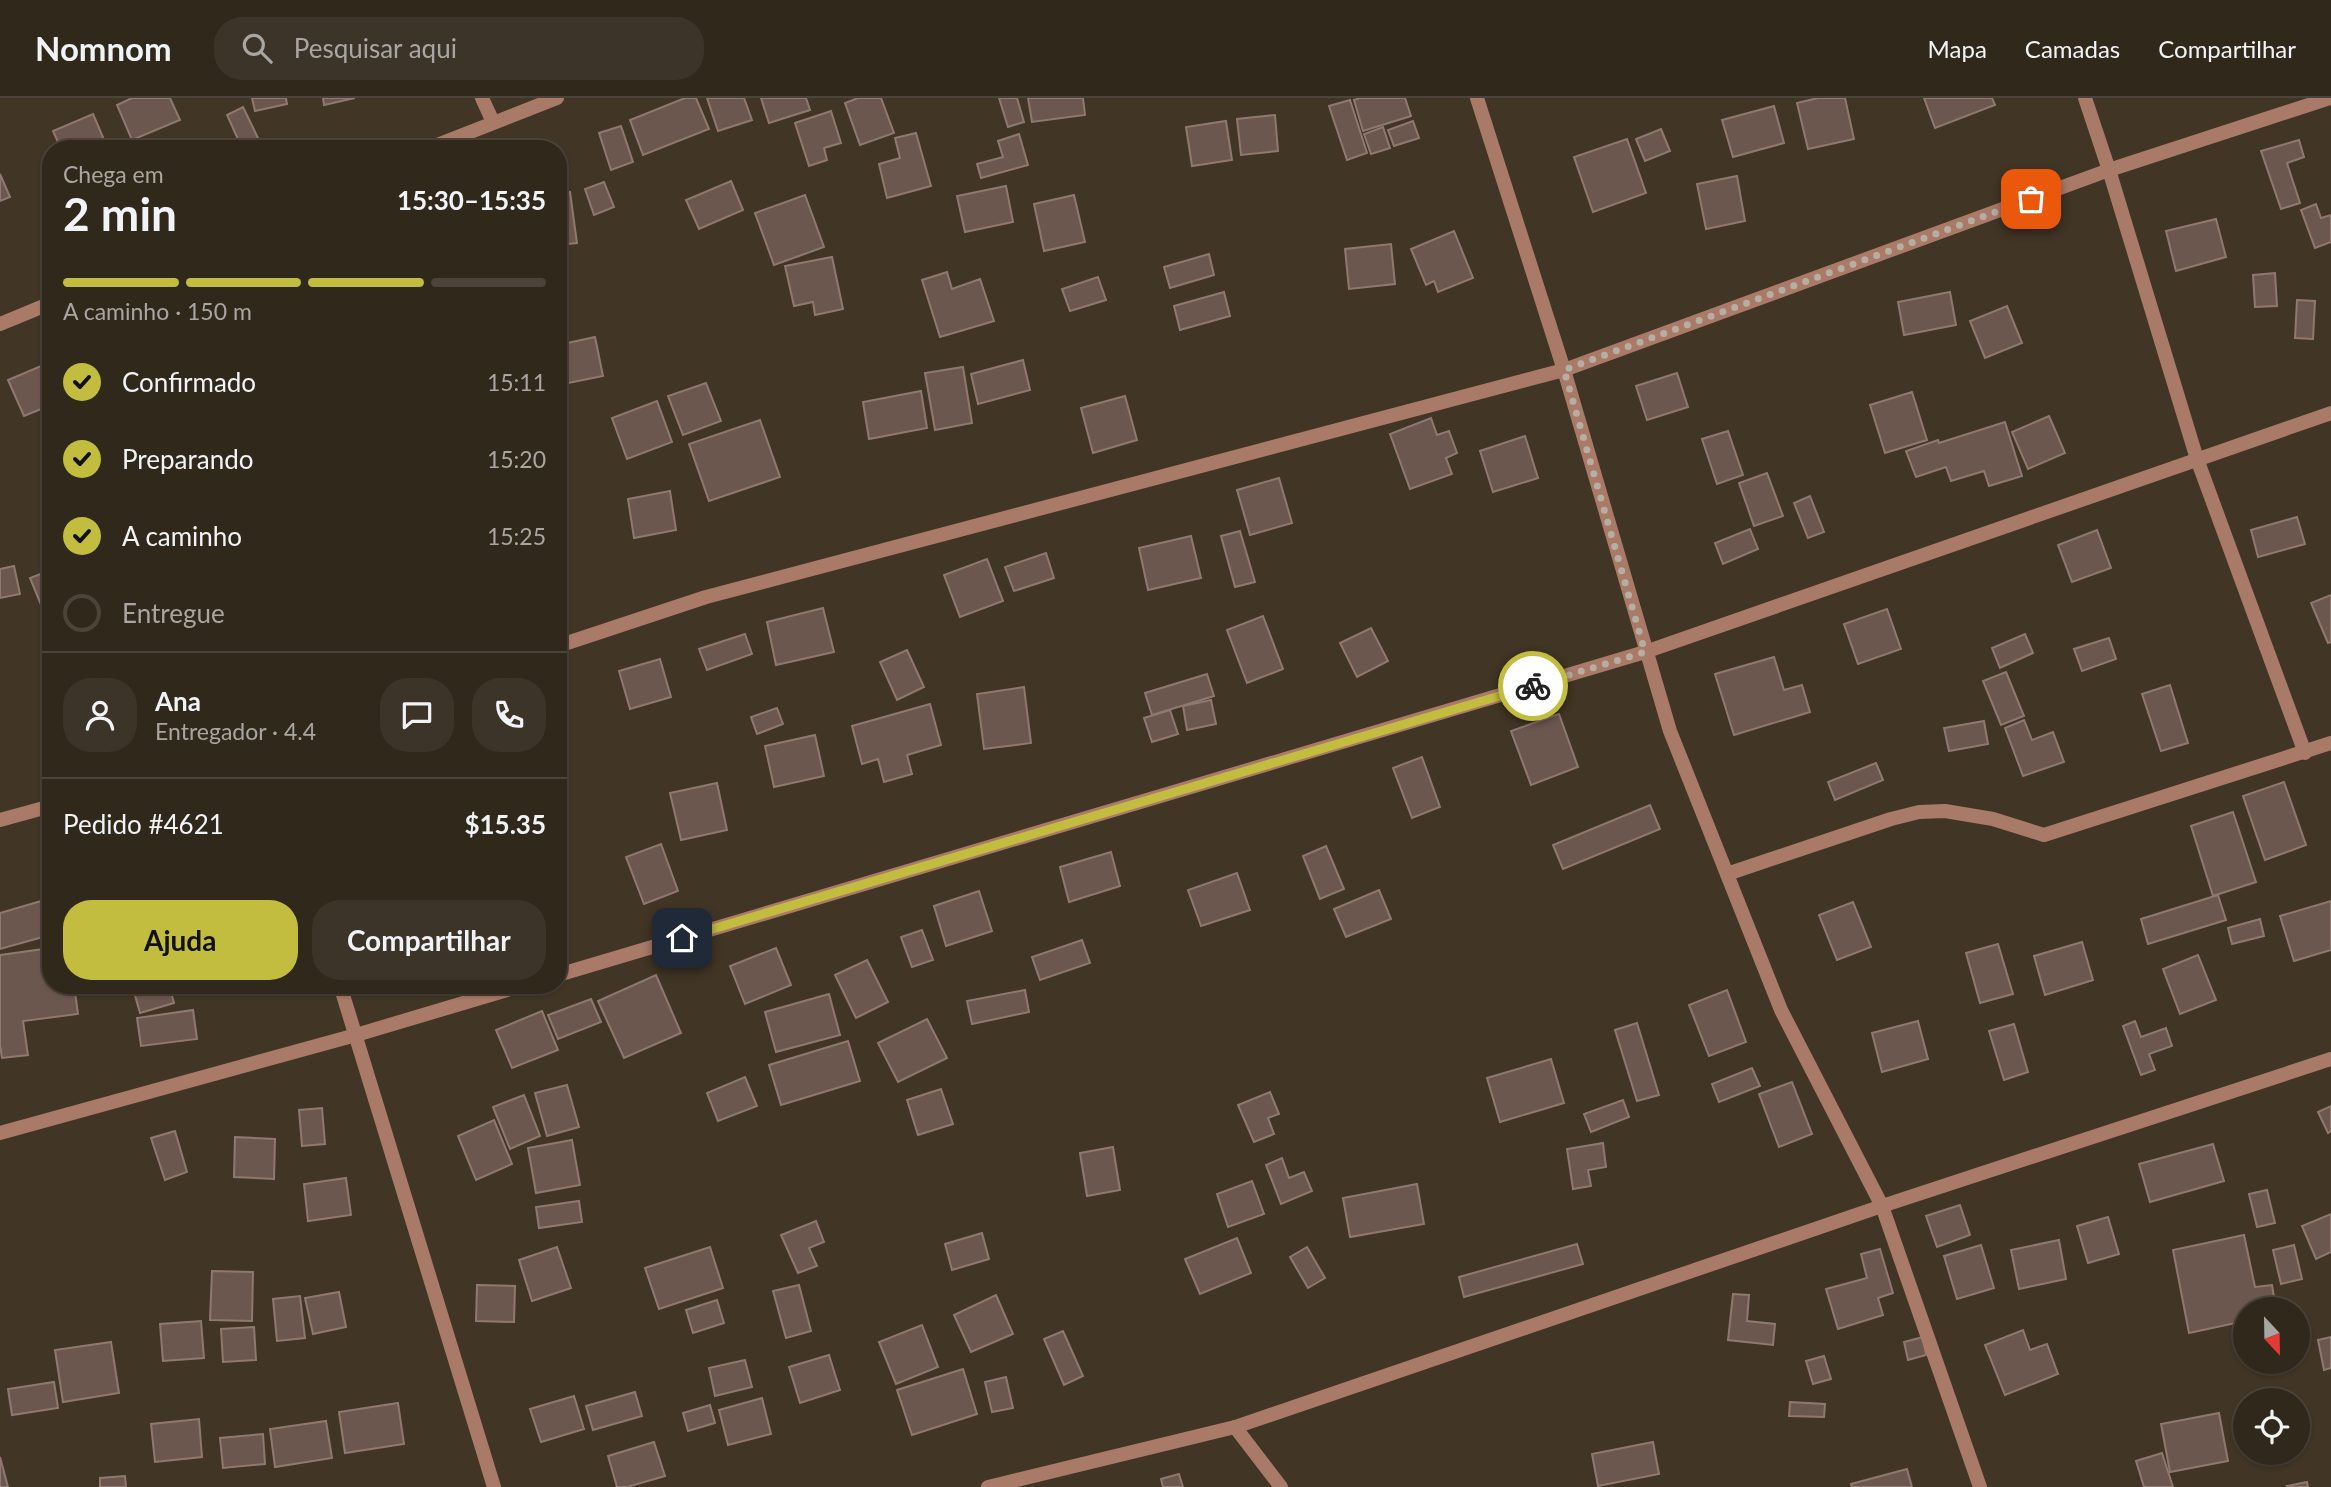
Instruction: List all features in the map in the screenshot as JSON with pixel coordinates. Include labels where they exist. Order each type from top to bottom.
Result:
[{"type":"street","points":[[482,98],[493,122]]},
{"type":"street","points":[[450,140],[557,98]]},
{"type":"street","points":[[1477,98],[1564,370],[1670,731],[1781,1010],[1882,1206],[1980,1487]]},
{"type":"street","points":[[2085,98],[2197,458],[2305,753]]},
{"type":"street","points":[[567,643],[706,597],[1564,370],[2109,170],[2330,98]]},
{"type":"street","points":[[0,324],[42,307]]},
{"type":"street","points":[[567,972],[1645,652],[2331,413]]},
{"type":"street","points":[[1727,874],[1919,812],[1945,811],[1993,819],[2044,835],[2331,743]]},
{"type":"street","points":[[0,820],[42,808]]},
{"type":"street","points":[[343,994],[494,1487]]},
{"type":"street","points":[[0,1133],[356,1035],[494,994]]},
{"type":"street","points":[[988,1487],[1235,1427],[1882,1206],[2331,1059]]},
{"type":"street","points":[[1235,1427],[1282,1487]]},
{"type":"building","points":[[132,98],[170,98],[180,120],[132,140],[117,105]]},
{"type":"building","points":[[252,98],[286,98],[287,104],[255,111]]},
{"type":"building","points":[[323,98],[355,98],[324,105]]},
{"type":"building","points":[[685,98],[696,98],[709,129],[643,155],[630,120]]},
{"type":"building","points":[[707,98],[744,98],[752,120],[718,131]]},
{"type":"building","points":[[761,98],[806,98],[810,110],[769,123]]},
{"type":"building","points":[[858,98],[881,98],[894,133],[860,145],[845,103]]},
{"type":"building","points":[[999,98],[1017,98],[1024,122],[1008,127]]},
{"type":"building","points":[[1028,98],[1083,98],[1085,115],[1032,122]]},
{"type":"building","points":[[1405,98],[1411,116],[1363,131],[1354,100]]},
{"type":"building","points":[[1818,98],[1845,98],[1854,139],[1808,149],[1797,103]]},
{"type":"building","points":[[1924,98],[1992,98],[1995,105],[1935,128]]},
{"type":"building","points":[[1350,100],[1367,153],[1347,160],[1329,106]]},
{"type":"building","points":[[1774,106],[1784,143],[1733,157],[1722,120]]},
{"type":"building","points":[[243,107],[258,138],[238,140],[227,115]]},
{"type":"building","points":[[831,111],[841,143],[824,148],[827,160],[809,166],[795,123]]},
{"type":"building","points":[[93,114],[104,140],[57,140],[53,131]]},
{"type":"building","points":[[1275,115],[1278,151],[1241,155],[1237,119]]},
{"type":"building","points":[[1226,121],[1232,160],[1192,166],[1186,127]]},
{"type":"building","points":[[1413,121],[1419,138],[1394,146],[1388,130]]},
{"type":"building","points":[[621,126],[633,162],[611,170],[599,133]]},
{"type":"building","points":[[1383,127],[1390,148],[1371,154],[1364,134]]},
{"type":"building","points":[[1661,129],[1670,151],[1645,161],[1636,139]]},
{"type":"building","points":[[916,133],[931,186],[887,198],[879,164],[900,158],[895,138]]},
{"type":"building","points":[[1019,134],[1028,165],[981,178],[977,164],[1003,157],[998,141]]},
{"type":"building","points":[[1627,139],[1646,193],[1593,212],[1574,157]]},
{"type":"building","points":[[2299,140],[2304,157],[2287,163],[2300,203],[2281,209],[2261,151]]},
{"type":"building","points":[[0,174],[10,197],[0,201]]},
{"type":"building","points":[[1737,176],[1745,221],[1706,229],[1697,184]]},
{"type":"building","points":[[731,181],[743,210],[699,229],[686,200]]},
{"type":"building","points":[[604,182],[614,207],[594,215],[585,189]]},
{"type":"building","points":[[1006,186],[1013,222],[965,232],[957,196]]},
{"type":"building","points":[[567,192],[570,192],[577,243],[567,244]]},
{"type":"building","points":[[805,195],[824,247],[774,265],[755,213]]},
{"type":"building","points":[[1074,195],[1085,242],[1044,251],[1034,204]]},
{"type":"building","points":[[2316,204],[2321,218],[2331,215],[2331,242],[2315,248],[2301,210]]},
{"type":"building","points":[[2216,219],[2226,257],[2176,271],[2166,231]]},
{"type":"building","points":[[1454,231],[1473,278],[1438,292],[1434,281],[1426,285],[1411,249]]},
{"type":"building","points":[[1391,244],[1395,284],[1349,289],[1345,249]]},
{"type":"building","points":[[1209,254],[1214,275],[1170,288],[1164,267]]},
{"type":"building","points":[[832,257],[843,309],[815,315],[813,302],[794,306],[785,266]]},
{"type":"building","points":[[947,272],[952,289],[980,279],[994,321],[940,337],[922,280]]},
{"type":"building","points":[[2275,273],[2277,306],[2255,307],[2253,275]]},
{"type":"building","points":[[1098,277],[1106,300],[1070,311],[1062,289]]},
{"type":"building","points":[[1224,292],[1230,316],[1180,330],[1174,306]]},
{"type":"building","points":[[1950,292],[1956,325],[1904,335],[1898,302]]},
{"type":"building","points":[[2297,300],[2315,301],[2313,339],[2295,338]]},
{"type":"building","points":[[2007,306],[2022,343],[1985,358],[1970,321]]},
{"type":"building","points":[[595,337],[603,376],[567,383],[567,343]]},
{"type":"building","points":[[1023,360],[1030,390],[978,404],[971,374]]},
{"type":"building","points":[[41,366],[42,409],[24,416],[8,380]]},
{"type":"building","points":[[963,367],[972,423],[935,430],[925,373]]},
{"type":"building","points":[[1677,373],[1688,407],[1647,420],[1636,386]]},
{"type":"building","points":[[706,383],[721,421],[683,435],[668,396]]},
{"type":"building","points":[[921,391],[927,428],[869,439],[863,402]]},
{"type":"building","points":[[1912,392],[1927,440],[1885,453],[1870,405]]},
{"type":"building","points":[[1125,396],[1137,440],[1093,453],[1081,408]]},
{"type":"building","points":[[657,401],[672,442],[627,459],[612,418]]},
{"type":"building","points":[[2049,416],[2065,453],[2028,469],[2012,432]]},
{"type":"building","points":[[1431,418],[1437,435],[1449,431],[1457,453],[1446,458],[1452,474],[1410,489],[1390,434]]},
{"type":"building","points":[[760,420],[780,477],[709,501],[689,444]]},
{"type":"building","points":[[2005,422],[2022,476],[1989,486],[1984,471],[1951,481],[1946,467],[1916,477],[1906,451]]},
{"type":"building","points":[[1728,431],[1743,475],[1717,484],[1702,439]]},
{"type":"building","points":[[1525,436],[1538,478],[1493,492],[1480,451]]},
{"type":"building","points":[[1767,473],[1783,516],[1754,526],[1739,483]]},
{"type":"building","points":[[1279,478],[1292,523],[1250,535],[1237,490]]},
{"type":"building","points":[[670,491],[676,530],[634,538],[628,499]]},
{"type":"building","points":[[1810,496],[1824,532],[1808,538],[1794,503]]},
{"type":"building","points":[[2297,517],[2305,544],[2258,557],[2251,530]]},
{"type":"building","points":[[1750,529],[1758,549],[1723,564],[1715,543]]},
{"type":"building","points":[[2097,530],[2111,568],[2072,582],[2058,545]]},
{"type":"building","points":[[1240,531],[1255,582],[1235,587],[1221,536]]},
{"type":"building","points":[[1191,536],[1201,578],[1148,590],[1139,548]]},
{"type":"building","points":[[1046,553],[1054,578],[1014,591],[1005,567]]},
{"type":"building","points":[[987,559],[1003,601],[960,617],[944,575]]},
{"type":"building","points":[[14,566],[20,594],[0,598],[0,569]]},
{"type":"building","points":[[42,573],[42,607],[30,578]]},
{"type":"building","points":[[2331,595],[2331,642],[2328,643],[2311,603]]},
{"type":"building","points":[[823,608],[834,652],[776,665],[767,622]]},
{"type":"building","points":[[1887,609],[1901,649],[1858,664],[1844,624]]},
{"type":"building","points":[[1263,616],[1283,669],[1247,683],[1227,630]]},
{"type":"building","points":[[1371,628],[1388,661],[1357,677],[1340,643]]},
{"type":"building","points":[[745,634],[752,654],[707,670],[699,649]]},
{"type":"building","points":[[2025,634],[2033,653],[2000,668],[1992,648]]},
{"type":"building","points":[[2109,638],[2116,659],[2082,671],[2074,649]]},
{"type":"building","points":[[907,650],[924,687],[897,700],[880,662]]},
{"type":"building","points":[[1774,657],[1784,690],[1802,685],[1810,712],[1734,735],[1715,674]]},
{"type":"building","points":[[660,659],[671,697],[630,709],[619,671]]},
{"type":"building","points":[[2006,672],[2024,716],[2001,725],[1983,681]]},
{"type":"building","points":[[1207,674],[1214,696],[1152,715],[1145,693]]},
{"type":"building","points":[[2170,685],[2188,743],[2161,751],[2142,694]]},
{"type":"building","points":[[1024,687],[1031,743],[984,749],[977,694]]},
{"type":"building","points":[[1211,700],[1216,724],[1187,730],[1183,706]]},
{"type":"building","points":[[930,704],[941,745],[907,755],[912,774],[884,782],[878,759],[862,764],[852,726]]},
{"type":"building","points":[[777,708],[783,724],[757,734],[751,717]]},
{"type":"building","points":[[1170,710],[1178,734],[1152,742],[1144,718]]},
{"type":"building","points":[[1559,714],[1578,767],[1531,785],[1511,731]]},
{"type":"building","points":[[2024,720],[2032,740],[2053,732],[2064,762],[2023,776],[2005,728]]},
{"type":"building","points":[[1984,721],[1988,744],[1949,751],[1944,728]]},
{"type":"building","points":[[815,735],[824,776],[774,787],[765,746]]},
{"type":"building","points":[[1422,757],[1440,807],[1412,818],[1393,768]]},
{"type":"building","points":[[1876,763],[1883,780],[1835,800],[1828,782]]},
{"type":"building","points":[[2284,782],[2306,845],[2265,860],[2243,796]]},
{"type":"building","points":[[717,783],[727,830],[681,840],[670,793]]},
{"type":"building","points":[[1650,805],[1660,829],[1563,869],[1553,845]]},
{"type":"building","points":[[2233,812],[2256,882],[2213,896],[2191,826]]},
{"type":"building","points":[[661,844],[678,891],[644,904],[626,857]]},
{"type":"building","points":[[1326,846],[1344,889],[1320,899],[1303,856]]},
{"type":"building","points":[[1111,852],[1120,886],[1069,902],[1060,867]]},
{"type":"building","points":[[1237,873],[1250,910],[1201,926],[1188,890]]},
{"type":"building","points":[[1379,890],[1391,919],[1346,937],[1334,909]]},
{"type":"building","points":[[979,891],[992,931],[946,946],[934,906]]},
{"type":"building","points":[[2218,895],[2226,920],[2148,944],[2141,919]]},
{"type":"building","points":[[41,901],[42,937],[0,949],[0,913]]},
{"type":"building","points":[[2331,901],[2331,950],[2294,961],[2280,916]]},
{"type":"building","points":[[1853,902],[1871,947],[1837,960],[1819,915]]},
{"type":"building","points":[[2260,919],[2264,936],[2232,944],[2228,928]]},
{"type":"building","points":[[922,930],[933,960],[912,967],[901,937]]},
{"type":"building","points":[[1082,940],[1090,963],[1040,980],[1032,957]]},
{"type":"building","points":[[2082,942],[2093,980],[2045,995],[2034,956]]},
{"type":"building","points":[[1998,944],[2013,994],[1980,1003],[1966,953]]},
{"type":"building","points":[[776,948],[791,985],[745,1004],[730,966]]},
{"type":"building","points":[[42,949],[42,994],[75,994],[78,1014],[23,1021],[28,1055],[2,1058],[0,955]]},
{"type":"building","points":[[2198,955],[2216,1000],[2180,1014],[2163,969]]},
{"type":"building","points":[[867,960],[888,1002],[856,1018],[835,975]]},
{"type":"building","points":[[656,975],[681,1033],[624,1058],[598,1001]]},
{"type":"building","points":[[1025,990],[1029,1012],[972,1024],[967,1001]]},
{"type":"building","points":[[1727,990],[1746,1042],[1709,1056],[1689,1005]]},
{"type":"building","points":[[135,994],[172,994],[174,1003],[140,1013]]},
{"type":"building","points":[[829,994],[840,1035],[776,1052],[765,1012]]},
{"type":"building","points":[[591,999],[601,1022],[558,1039],[548,1015]]},
{"type":"building","points":[[193,1010],[197,1039],[141,1046],[137,1018]]},
{"type":"building","points":[[542,1011],[558,1050],[512,1068],[496,1030]]},
{"type":"building","points":[[927,1019],[947,1058],[898,1082],[878,1043]]},
{"type":"building","points":[[1918,1021],[1928,1059],[1882,1072],[1872,1033]]},
{"type":"building","points":[[2135,1021],[2141,1037],[2166,1028],[2172,1046],[2149,1054],[2155,1070],[2141,1075],[2123,1026]]},
{"type":"building","points":[[1637,1023],[1659,1095],[1637,1101],[1615,1030]]},
{"type":"building","points":[[2014,1024],[2028,1072],[2004,1080],[1989,1031]]},
{"type":"building","points":[[848,1041],[860,1081],[781,1105],[769,1065]]},
{"type":"building","points":[[1551,1059],[1564,1103],[1500,1122],[1487,1078]]},
{"type":"building","points":[[1752,1068],[1760,1086],[1719,1102],[1712,1084]]},
{"type":"building","points":[[745,1077],[757,1106],[718,1121],[707,1093]]},
{"type":"building","points":[[1792,1082],[1812,1134],[1779,1147],[1759,1094]]},
{"type":"building","points":[[567,1085],[579,1127],[547,1136],[535,1093]]},
{"type":"building","points":[[941,1089],[953,1124],[918,1135],[907,1100]]},
{"type":"building","points":[[1270,1092],[1279,1114],[1268,1118],[1274,1134],[1254,1142],[1238,1105]]},
{"type":"building","points":[[524,1095],[540,1136],[510,1149],[493,1107]]},
{"type":"building","points":[[1623,1100],[1629,1117],[1591,1132],[1584,1114]]},
{"type":"building","points":[[2331,1106],[2331,1131],[2328,1133],[2318,1112]]},
{"type":"building","points":[[322,1108],[325,1144],[302,1146],[299,1110]]},
{"type":"building","points":[[494,1120],[512,1164],[476,1180],[458,1136]]},
{"type":"building","points":[[175,1131],[187,1172],[165,1180],[151,1138]]},
{"type":"building","points":[[235,1137],[275,1139],[274,1179],[234,1177]]},
{"type":"building","points":[[572,1140],[580,1185],[536,1193],[528,1148]]},
{"type":"building","points":[[1603,1143],[1606,1167],[1588,1170],[1591,1186],[1573,1189],[1567,1149]]},
{"type":"building","points":[[2213,1144],[2224,1181],[2150,1202],[2139,1164]]},
{"type":"building","points":[[1113,1147],[1120,1190],[1087,1196],[1080,1153]]},
{"type":"building","points":[[1282,1158],[1289,1178],[1304,1172],[1312,1191],[1281,1204],[1266,1165]]},
{"type":"building","points":[[346,1178],[351,1215],[308,1221],[304,1184]]},
{"type":"building","points":[[1252,1181],[1264,1214],[1228,1227],[1217,1194]]},
{"type":"building","points":[[1417,1184],[1424,1224],[1350,1237],[1343,1198]]},
{"type":"building","points":[[2267,1190],[2275,1223],[2257,1227],[2249,1194]]},
{"type":"building","points":[[579,1201],[582,1222],[539,1228],[536,1207]]},
{"type":"building","points":[[1960,1205],[1970,1235],[1937,1247],[1926,1216]]},
{"type":"building","points":[[2331,1214],[2331,1252],[2316,1259],[2302,1226]]},
{"type":"building","points":[[2108,1217],[2119,1254],[2088,1263],[2077,1226]]},
{"type":"building","points":[[816,1221],[824,1242],[809,1248],[817,1266],[798,1273],[781,1235]]},
{"type":"building","points":[[982,1233],[989,1259],[952,1270],[945,1244]]},
{"type":"building","points":[[2244,1235],[2255,1287],[2272,1285],[2274,1297],[2233,1297],[2233,1324],[2189,1333],[2173,1250]]},
{"type":"building","points":[[1237,1238],[1251,1273],[1200,1294],[1185,1259]]},
{"type":"building","points":[[2059,1240],[2066,1279],[2019,1289],[2011,1250]]},
{"type":"building","points":[[1577,1244],[1583,1264],[1464,1297],[1459,1277]]},
{"type":"building","points":[[1981,1245],[1994,1288],[1957,1299],[1944,1256]]},
{"type":"building","points":[[2294,1245],[2302,1279],[2281,1284],[2273,1250]]},
{"type":"building","points":[[557,1247],[571,1288],[532,1301],[519,1260]]},
{"type":"building","points":[[710,1247],[723,1288],[659,1309],[645,1268]]},
{"type":"building","points":[[1307,1247],[1325,1278],[1308,1288],[1290,1257]]},
{"type":"building","points":[[1880,1249],[1893,1293],[1878,1298],[1883,1315],[1838,1329],[1826,1289],[1867,1278],[1861,1254]]},
{"type":"building","points":[[212,1271],[253,1272],[252,1321],[210,1320]]},
{"type":"building","points":[[477,1285],[515,1286],[514,1322],[476,1321]]},
{"type":"building","points":[[799,1285],[811,1331],[786,1338],[773,1291]]},
{"type":"building","points":[[339,1292],[346,1327],[313,1334],[305,1298]]},
{"type":"building","points":[[1733,1294],[1749,1295],[1747,1321],[1775,1324],[1773,1345],[1728,1340]]},
{"type":"building","points":[[996,1295],[1013,1334],[971,1352],[954,1315]]},
{"type":"building","points":[[300,1296],[305,1338],[277,1341],[273,1299]]},
{"type":"building","points":[[717,1300],[724,1323],[693,1333],[686,1310]]},
{"type":"building","points":[[201,1321],[204,1358],[163,1361],[160,1324]]},
{"type":"building","points":[[922,1325],[938,1367],[896,1384],[879,1342]]},
{"type":"building","points":[[254,1327],[256,1360],[223,1362],[221,1329]]},
{"type":"building","points":[[2023,1330],[2030,1350],[2047,1344],[2058,1374],[2005,1395],[1985,1345]]},
{"type":"building","points":[[1063,1331],[1083,1376],[1064,1385],[1044,1339]]},
{"type":"building","points":[[1923,1337],[1926,1355],[1908,1360],[1904,1342]]},
{"type":"building","points":[[2331,1337],[2331,1368],[2324,1370],[2318,1340]]},
{"type":"building","points":[[111,1342],[119,1393],[63,1402],[55,1350]]},
{"type":"building","points":[[829,1355],[840,1390],[800,1403],[789,1367]]},
{"type":"building","points":[[1824,1356],[1831,1379],[1813,1384],[1806,1361]]},
{"type":"building","points":[[745,1360],[752,1387],[715,1396],[709,1368]]},
{"type":"building","points":[[963,1369],[977,1414],[912,1435],[897,1390]]},
{"type":"building","points":[[1006,1377],[1013,1408],[992,1412],[985,1382]]},
{"type":"building","points":[[54,1382],[58,1408],[12,1415],[8,1389]]},
{"type":"building","points":[[635,1392],[642,1416],[593,1430],[586,1406]]},
{"type":"building","points":[[574,1396],[584,1429],[541,1442],[530,1409]]},
{"type":"building","points":[[762,1398],[771,1434],[728,1445],[719,1410]]},
{"type":"building","points":[[1790,1402],[1825,1404],[1824,1417],[1789,1416]]},
{"type":"building","points":[[398,1403],[404,1444],[345,1453],[339,1412]]},
{"type":"building","points":[[710,1405],[715,1423],[688,1431],[683,1413]]},
{"type":"building","points":[[2219,1413],[2228,1461],[2170,1472],[2161,1424]]},
{"type":"building","points":[[199,1419],[202,1457],[155,1462],[151,1424]]},
{"type":"building","points":[[326,1421],[332,1458],[275,1467],[270,1429]]},
{"type":"building","points":[[263,1434],[265,1464],[223,1468],[220,1438]]},
{"type":"building","points":[[654,1442],[665,1476],[627,1487],[617,1487],[608,1456]]},
{"type":"building","points":[[1653,1442],[1659,1474],[1598,1486],[1592,1454]]},
{"type":"building","points":[[2162,1453],[2173,1487],[2144,1487],[2136,1461]]},
{"type":"building","points":[[0,1457],[8,1487],[0,1487]]},
{"type":"building","points":[[1907,1469],[1912,1487],[1852,1487],[1851,1484]]},
{"type":"building","points":[[1179,1474],[1183,1487],[1163,1487],[1161,1479]]},
{"type":"building","points":[[125,1476],[126,1487],[100,1487],[100,1478]]},
{"type":"building","points":[[2307,1482],[2308,1487],[2287,1486]]},
{"type":"way so far","points":[[1533,686],[1645,652],[1564,370],[2031,199]]},
{"type":"route","points":[[682,938],[1533,686]]}]
